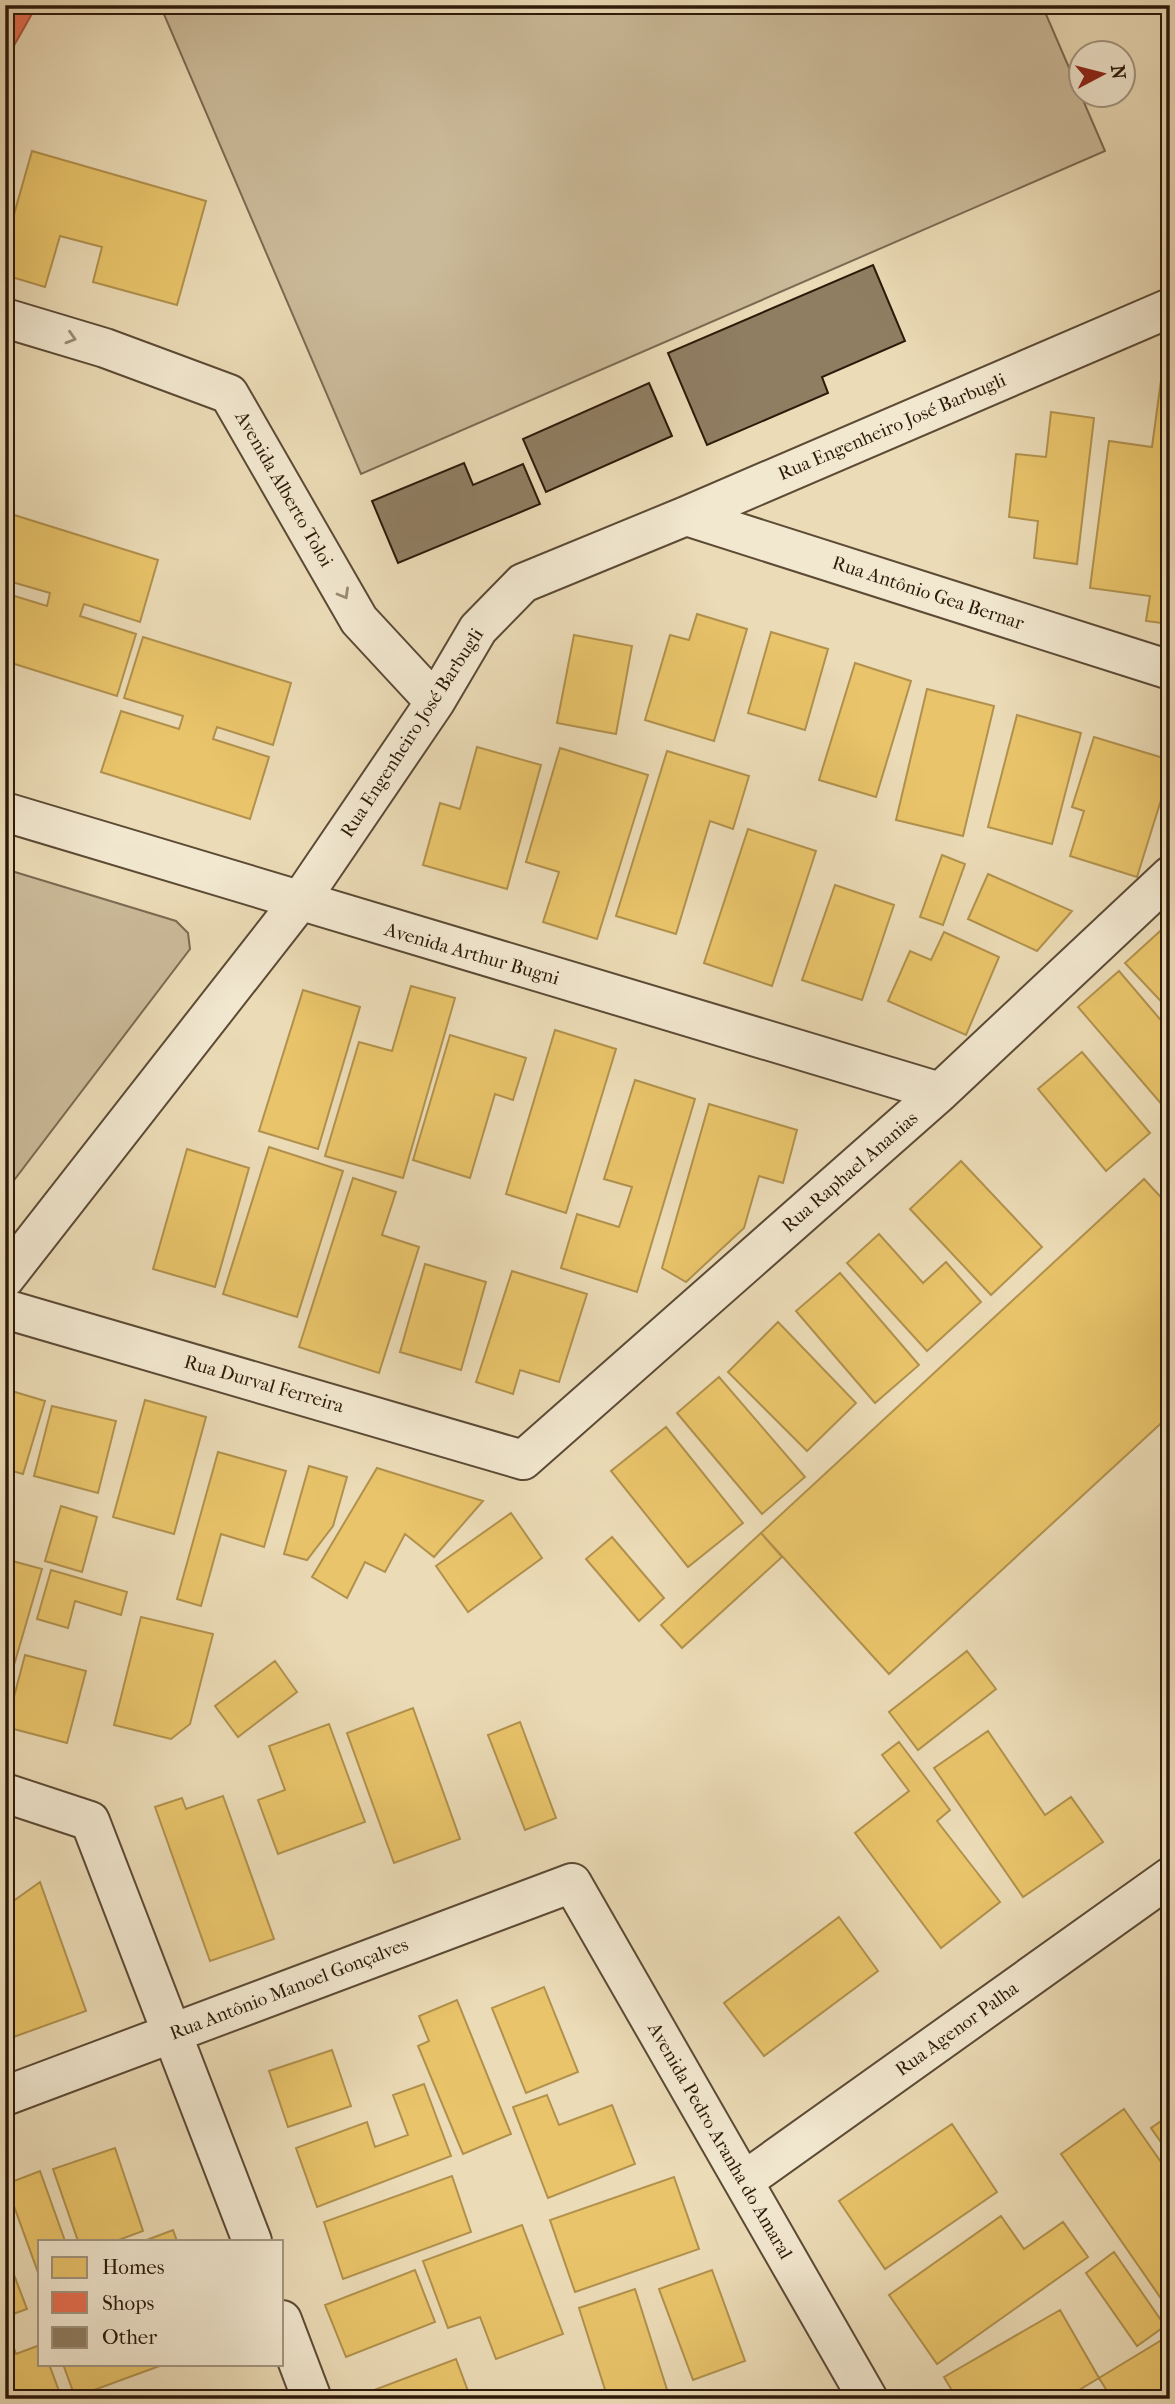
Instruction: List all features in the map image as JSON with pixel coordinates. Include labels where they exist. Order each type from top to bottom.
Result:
[{"type":"street","name":"Rua Engenheiro José Barbugli","points":[[5,1278],[299,902],[435,702],[478,629],[523,583],[1170,308]]},
{"type":"street","name":"Avenida Alberto Toloi","points":[[5,318],[105,348],[229,394],[359,620],[435,702]]},
{"type":"street","name":"Rua Antônio Gea Bernar","points":[[686,516],[1170,670]]},
{"type":"street","name":"Avenida Arthur Bugni","points":[[5,812],[940,1092]]},
{"type":"street","name":"Rua Raphael Ananias","points":[[523,1460],[940,1092],[1170,876]]},
{"type":"street","name":"Rua Durval Ferreira","points":[[5,1309],[523,1460]]},
{"type":"street","points":[[5,1793],[90,1821],[252,2240]]},
{"type":"street","name":"Rua Agenor Palha","points":[[744,2181],[1170,1877]]},
{"type":"street","name":"Rua Antônio Manoel Gonçalves","points":[[5,2096],[572,1883]]},
{"type":"street","name":"Avenida Pedro Aranha do Amaral","points":[[572,1883],[744,2181],[863,2398]]},
{"type":"street","points":[[284,2325],[312,2399]]},
{"type":"shaded area","points":[[160,5],[1042,5],[1066,61],[1066,108],[1086,108],[1105,151],[361,474]]},
{"type":"shaded area","points":[[5,869],[176,921],[188,933],[190,949],[5,1192]]},
{"type":"building: Homes","points":[[32,151],[206,201],[177,305],[93,282],[102,247],[60,236],[45,287],[5,275],[5,246]]},
{"type":"building: Homes","points":[[1164,358],[1170,359],[1170,624],[1146,621],[1150,596],[1090,588],[1109,441],[1152,447]]},
{"type":"building: Homes","points":[[1051,412],[1094,418],[1077,564],[1034,558],[1038,521],[1009,517],[1016,454],[1046,457]]},
{"type":"building: Homes","points":[[11,514],[158,560],[140,622],[84,604],[80,616],[136,634],[117,696],[5,661],[5,593],[47,606],[50,593],[5,580],[5,531]]},
{"type":"building: Homes","points":[[697,614],[747,629],[714,741],[645,720],[670,635],[689,640]]},
{"type":"building: Homes","points":[[771,632],[828,649],[805,730],[748,713]]},
{"type":"building: Homes","points":[[574,635],[632,646],[616,734],[557,723]]},
{"type":"building: Homes","points":[[143,637],[291,683],[273,745],[217,727],[213,739],[269,757],[250,819],[101,772],[121,711],[179,729],[183,716],[124,698]]},
{"type":"building: Homes","points":[[855,663],[911,681],[876,797],[819,780]]},
{"type":"building: Homes","points":[[927,689],[994,706],[963,836],[896,820]]},
{"type":"building: Homes","points":[[1017,715],[1081,733],[1052,844],[988,827]]},
{"type":"building: Homes","points":[[1094,737],[1170,760],[1170,771],[1137,877],[1070,856],[1084,811],[1072,807]]},
{"type":"building: Homes","points":[[477,747],[541,765],[507,889],[423,865],[440,803],[460,809]]},
{"type":"building: Homes","points":[[560,748],[648,775],[597,939],[543,922],[559,872],[526,862]]},
{"type":"building: Homes","points":[[667,751],[749,776],[733,829],[710,821],[676,934],[616,916]]},
{"type":"building: Homes","points":[[748,829],[816,851],[772,986],[704,963]]},
{"type":"building: Homes","points":[[942,855],[965,864],[943,925],[920,917]]},
{"type":"building: Homes","points":[[988,874],[1072,911],[1037,951],[968,919]]},
{"type":"building: Homes","points":[[835,885],[894,905],[862,1000],[802,980]]},
{"type":"building: Homes","points":[[1170,922],[1170,1011],[1125,963]]},
{"type":"building: Homes","points":[[944,932],[999,957],[966,1035],[888,1001],[910,951],[931,960]]},
{"type":"building: Homes","points":[[1119,971],[1170,1031],[1170,1114],[1078,1007]]},
{"type":"building: Homes","points":[[411,986],[455,998],[403,1178],[325,1156],[359,1042],[392,1051]]},
{"type":"building: Homes","points":[[303,990],[360,1007],[318,1149],[259,1131]]},
{"type":"building: Homes","points":[[555,1030],[616,1049],[566,1213],[506,1194]]},
{"type":"building: Homes","points":[[450,1035],[526,1058],[513,1100],[495,1094],[470,1178],[413,1160]]},
{"type":"building: Homes","points":[[1082,1052],[1150,1133],[1106,1171],[1038,1089]]},
{"type":"building: Homes","points":[[635,1080],[695,1099],[637,1292],[561,1268],[577,1214],[619,1227],[632,1187],[604,1179]]},
{"type":"building: Homes","points":[[709,1104],[797,1130],[783,1183],[759,1176],[744,1228],[686,1282],[662,1268]]},
{"type":"building: Homes","points":[[269,1147],[343,1171],[297,1317],[223,1294]]},
{"type":"building: Homes","points":[[187,1149],[249,1168],[215,1287],[153,1269]]},
{"type":"building: Homes","points":[[961,1161],[1042,1247],[991,1295],[910,1209]]},
{"type":"building: Homes","points":[[353,1178],[396,1192],[382,1235],[419,1247],[379,1373],[299,1347]]},
{"type":"building: Homes","points":[[1144,1179],[1170,1207],[1170,1415],[889,1674],[761,1533]]},
{"type":"building: Homes","points":[[879,1234],[923,1283],[946,1262],[981,1302],[927,1351],[847,1263]]},
{"type":"building: Homes","points":[[425,1264],[486,1282],[461,1370],[400,1352]]},
{"type":"building: Homes","points":[[512,1271],[587,1294],[559,1382],[520,1370],[513,1394],[476,1382]]},
{"type":"building: Homes","points":[[840,1273],[919,1365],[875,1403],[796,1311]]},
{"type":"building: Homes","points":[[778,1322],[856,1403],[807,1451],[728,1372]]},
{"type":"building: Homes","points":[[719,1377],[805,1477],[762,1514],[677,1413]]},
{"type":"building: Homes","points":[[5,1389],[45,1401],[23,1474],[5,1469]]},
{"type":"building: Homes","points":[[145,1400],[206,1417],[174,1534],[113,1517]]},
{"type":"building: Homes","points":[[52,1406],[116,1421],[98,1493],[34,1476]]},
{"type":"building: Homes","points":[[666,1427],[743,1523],[688,1567],[611,1471]]},
{"type":"building: Homes","points":[[218,1452],[286,1471],[264,1547],[221,1534],[201,1606],[177,1599]]},
{"type":"building: Homes","points":[[309,1466],[347,1477],[333,1526],[307,1560],[284,1554]]},
{"type":"building: Homes","points":[[377,1468],[483,1501],[434,1557],[405,1534],[385,1572],[365,1562],[347,1598],[312,1577]]},
{"type":"building: Homes","points":[[61,1506],[97,1517],[82,1572],[45,1561]]},
{"type":"building: Homes","points":[[511,1513],[542,1558],[468,1612],[436,1566]]},
{"type":"building: Homes","points":[[761,1533],[782,1557],[682,1648],[661,1625]]},
{"type":"building: Homes","points":[[612,1537],[664,1598],[639,1621],[586,1559]]},
{"type":"building: Homes","points":[[5,1559],[42,1569],[5,1696]]},
{"type":"building: Homes","points":[[51,1570],[127,1592],[121,1615],[75,1601],[68,1628],[37,1619]]},
{"type":"building: Homes","points":[[141,1617],[213,1634],[190,1724],[171,1739],[114,1725]]},
{"type":"building: Homes","points":[[967,1651],[996,1689],[918,1750],[889,1712]]},
{"type":"building: Homes","points":[[25,1655],[86,1671],[67,1743],[6,1727]]},
{"type":"building: Homes","points":[[275,1661],[297,1692],[238,1737],[215,1706]]},
{"type":"building: Homes","points":[[413,1708],[460,1839],[394,1863],[347,1733]]},
{"type":"building: Homes","points":[[520,1722],[556,1818],[525,1830],[488,1735]]},
{"type":"building: Homes","points":[[329,1724],[365,1822],[278,1854],[258,1800],[285,1790],[269,1746]]},
{"type":"building: Homes","points":[[988,1731],[1045,1815],[1071,1797],[1103,1842],[1023,1897],[934,1768]]},
{"type":"building: Homes","points":[[899,1742],[950,1810],[937,1821],[1000,1902],[941,1948],[855,1833],[909,1791],[882,1755]]},
{"type":"building: Homes","points":[[223,1796],[274,1939],[210,1961],[155,1807],[182,1798],[186,1809]]},
{"type":"building: Homes","points":[[40,1882],[86,2011],[5,2040],[5,1907]]},
{"type":"building: Homes","points":[[839,1917],[878,1971],[764,2056],[724,2003]]},
{"type":"building: Homes","points":[[544,1987],[578,2072],[526,2093],[492,2008]]},
{"type":"building: Homes","points":[[457,2000],[511,2134],[463,2154],[418,2046],[429,2041],[419,2016]]},
{"type":"building: Homes","points":[[332,2050],[351,2106],[288,2127],[269,2071]]},
{"type":"building: Homes","points":[[424,2084],[451,2156],[317,2207],[296,2148],[367,2122],[375,2147],[408,2135],[393,2095]]},
{"type":"building: Homes","points":[[547,2095],[559,2125],[612,2105],[635,2164],[548,2198],[513,2107]]},
{"type":"building: Homes","points":[[1124,2109],[1170,2175],[1170,2290],[1160,2297],[1061,2154]]},
{"type":"building: Homes","points":[[1170,2115],[1170,2155],[1151,2128]]},
{"type":"building: Homes","points":[[952,2124],[997,2192],[885,2269],[839,2201]]},
{"type":"building: Homes","points":[[115,2148],[143,2231],[119,2240],[78,2240],[53,2169]]},
{"type":"building: Homes","points":[[40,2171],[65,2240],[38,2240],[38,2272],[6,2184]]},
{"type":"building: Homes","points":[[452,2176],[471,2232],[343,2279],[324,2222]]},
{"type":"building: Homes","points":[[674,2177],[699,2249],[575,2292],[550,2220]]},
{"type":"building: Homes","points":[[1001,2216],[1024,2249],[1063,2222],[1088,2257],[937,2364],[889,2295]]},
{"type":"building: Homes","points":[[522,2225],[563,2334],[496,2359],[480,2317],[448,2328],[423,2261]]},
{"type":"building: Homes","points":[[173,2230],[177,2240],[147,2240]]},
{"type":"building: Homes","points":[[5,2251],[27,2309],[5,2317]]},
{"type":"building: Homes","points":[[1114,2252],[1165,2326],[1137,2346],[1086,2273]]},
{"type":"building: Homes","points":[[415,2270],[435,2322],[346,2357],[325,2305]]},
{"type":"building: Homes","points":[[712,2270],[745,2361],[693,2380],[659,2289]]},
{"type":"building: Homes","points":[[635,2289],[670,2399],[608,2399],[579,2308]]},
{"type":"building: Homes","points":[[1060,2310],[1099,2378],[1064,2399],[957,2399],[944,2377]]},
{"type":"building: Homes","points":[[6,2326],[16,2354],[38,2346],[38,2366],[50,2366],[62,2399],[5,2399]]},
{"type":"building: Homes","points":[[1170,2335],[1170,2399],[1112,2399],[1099,2378]]},
{"type":"building: Homes","points":[[456,2359],[471,2399],[377,2399],[374,2390]]},
{"type":"building: Homes","points":[[64,2366],[160,2366],[75,2397]]},
{"type":"building: Shops","points":[[5,5],[37,5],[8,56],[5,55]]},
{"type":"building: Other","points":[[873,265],[905,341],[822,377],[828,393],[707,445],[668,353]]},
{"type":"building: Other","points":[[649,383],[672,436],[546,492],[523,439]]},
{"type":"building: Other","points":[[464,463],[473,485],[523,464],[540,504],[398,563],[372,501]]}]
